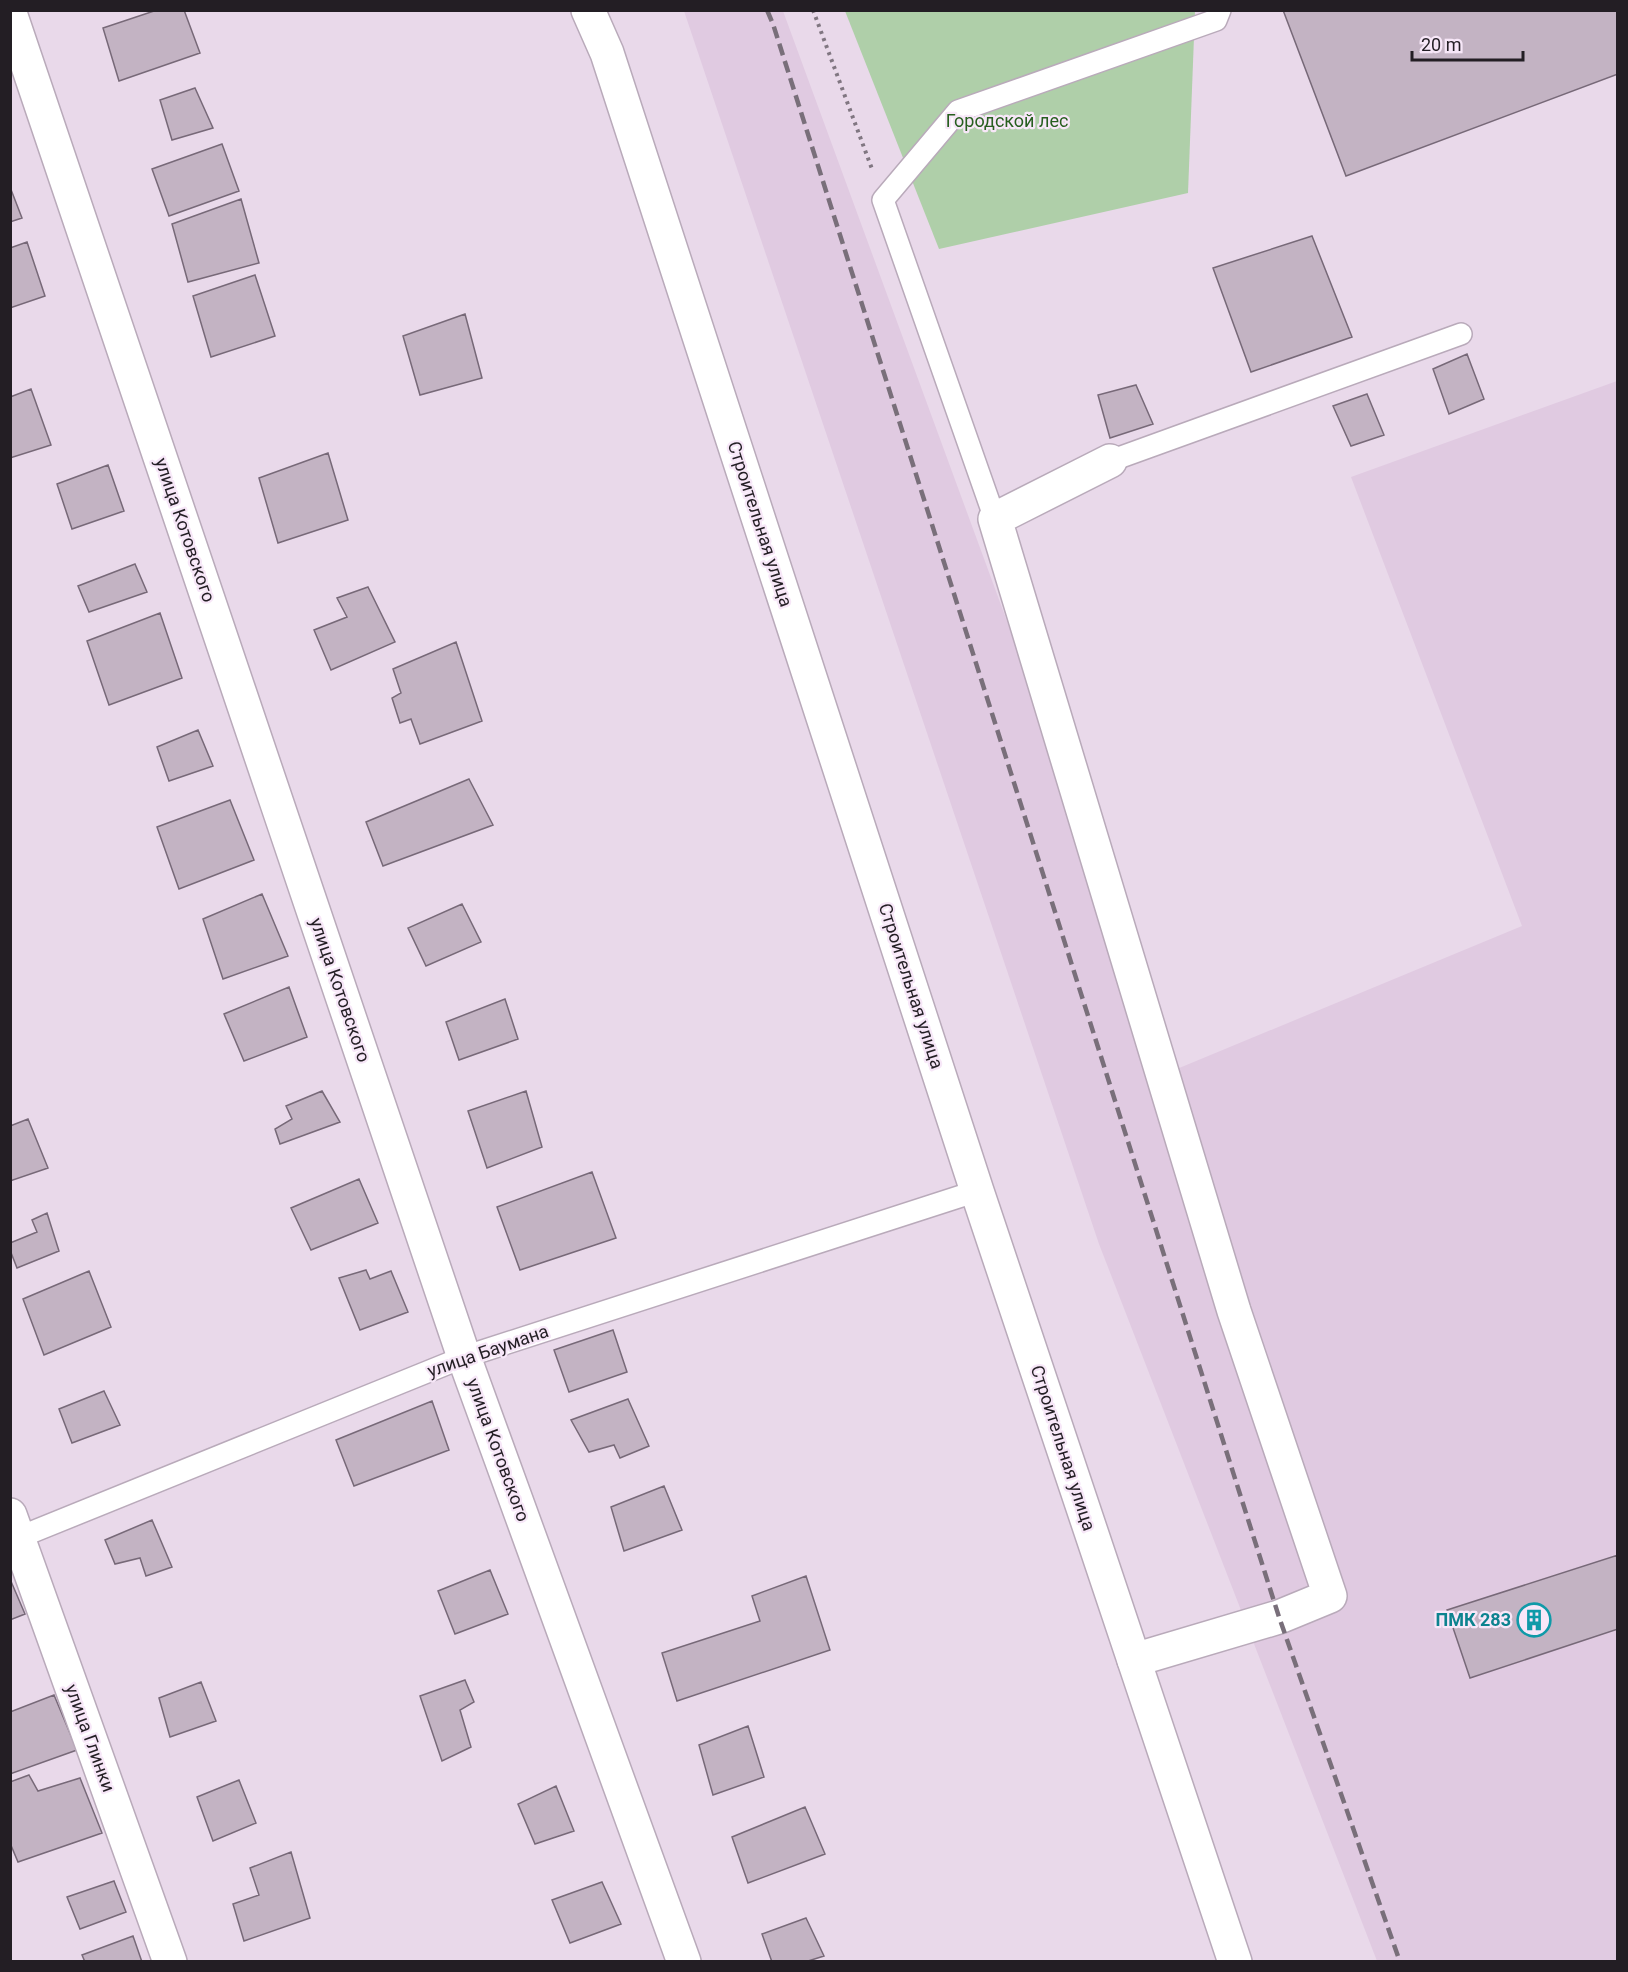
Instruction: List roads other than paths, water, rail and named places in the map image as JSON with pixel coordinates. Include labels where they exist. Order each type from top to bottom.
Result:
[{"type":"street","name":"Строительная улица","points":[[588,10],[607,53],[977,1191],[1235,1962]]},
{"type":"street","name":"улица Котовского","points":[[10,14],[464,1357],[684,1962]]},
{"type":"street","points":[[1110,461],[995,519],[1234,1311],[1330,1596],[1279,1617],[1134,1660]]},
{"type":"street","name":"улица Глинки","points":[[13,1531],[170,1962]]},
{"type":"lane","points":[[995,519],[883,200],[958,111],[1216,20],[1220,10]]},
{"type":"lane","points":[[1110,461],[1461,334]]},
{"type":"lane","name":"улица Баумана","points":[[13,1531],[464,1357],[977,1191]]},
{"type":"railway","points":[[767,10],[1279,1617],[1400,1962]]},
{"type":"place","name":"ПМК 283","points":[[1534,1620]]},
{"type":"park label","name":"Городской лес","points":[[1007,121]]}]
